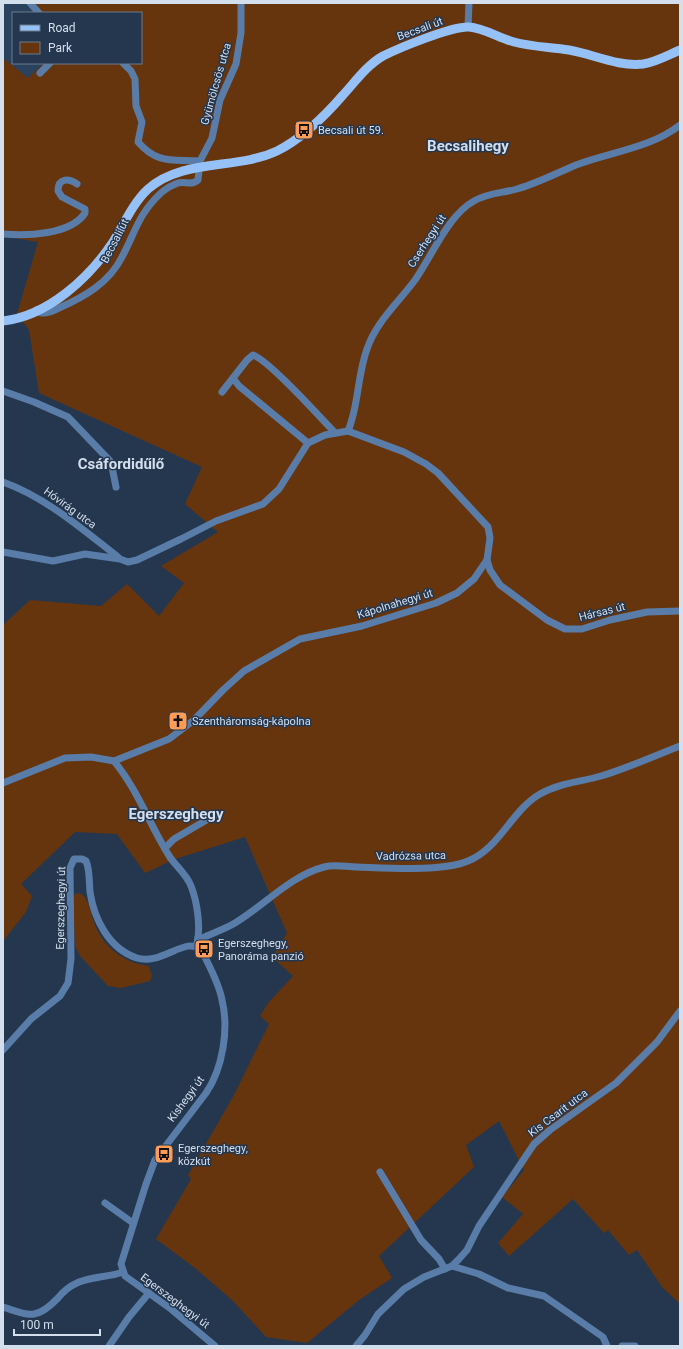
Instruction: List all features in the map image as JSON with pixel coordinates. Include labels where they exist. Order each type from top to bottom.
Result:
[{"type":"main road","name":"Becsali út","points":[[3,321],[18,318],[36,310],[67,291],[90,271],[106,251],[136,204],[150,188],[200,164],[258,158],[280,150],[300,137],[320,120],[374,62],[402,48],[451,30],[468,27],[518,43],[572,50],[631,64],[652,62],[680,50]]},
{"type":"street","points":[[30,3],[38,12]]},
{"type":"street","name":"Gyümölcsös utca","points":[[200,164],[212,138],[220,100],[236,64],[241,33],[241,3]]},
{"type":"street","points":[[468,27],[470,3]]},
{"type":"street","points":[[40,73],[49,64]]},
{"type":"street","points":[[125,64],[135,79],[136,106],[142,122],[138,142],[146,151],[159,158],[200,164]]},
{"type":"street","name":"Cserhegyi út","points":[[348,431],[357,406],[363,359],[372,336],[414,282],[451,223],[466,206],[479,199],[517,189],[576,166],[644,143],[665,134],[680,125]]},
{"type":"street","name":"Becsali út","points":[[36,310],[41,313],[53,311],[81,298],[106,280],[123,257],[136,226],[152,202],[163,192],[177,183],[195,182],[200,176],[200,164]]},
{"type":"street","points":[[3,234],[25,235],[47,233],[79,221],[86,214],[85,209],[62,197],[58,191],[59,184],[64,180],[69,179],[77,184]]},
{"type":"street","points":[[222,392],[246,360],[253,355],[257,356],[273,370],[335,433]]},
{"type":"street","points":[[3,552],[54,561],[85,554],[120,559],[128,562],[137,560],[216,521],[263,504],[279,489],[308,443],[239,386],[233,378]]},
{"type":"street","points":[[3,391],[34,402],[68,418],[111,462],[116,487]]},
{"type":"street","name":"Kápolnahegyi út","points":[[114,761],[169,739],[194,720],[223,690],[244,672],[282,648],[300,639],[345,631],[448,599],[467,586],[487,560],[490,538],[488,528],[438,473],[420,460],[348,431],[325,435],[308,443]]},
{"type":"street","name":"Hóvirág utca","points":[[3,482],[38,497],[120,559]]},
{"type":"street","name":"Hársas út","points":[[487,560],[490,570],[500,585],[547,620],[565,629],[582,629],[610,620],[647,612],[680,611]]},
{"type":"street","name":"Vadrózsa utca","points":[[197,942],[202,938],[235,923],[288,885],[305,875],[324,867],[335,865],[356,867],[431,868],[461,864],[470,861],[485,850],[525,806],[539,794],[559,786],[625,768],[680,746]]},
{"type":"street","points":[[3,783],[65,758],[91,757],[114,761]]},
{"type":"street","name":"Kishegyi út","points":[[114,761],[128,780],[165,848],[191,885],[197,914],[197,942],[223,1004],[224,1026],[218,1069],[213,1081],[206,1093],[156,1160],[121,1259],[123,1272]]},
{"type":"street","points":[[165,848],[174,839],[215,815]]},
{"type":"street","name":"Egerszeghegyi út","points":[[3,1050],[31,1020],[60,996],[68,983],[71,959],[70,876],[71,863],[74,859],[82,858],[87,864],[90,893],[97,917],[109,938],[123,951],[138,958],[154,959],[197,942]]},
{"type":"street","name":"Kis Csarit utca","points":[[452,1266],[467,1250],[479,1226],[534,1144],[550,1130],[616,1083],[657,1042],[680,1011]]},
{"type":"street","points":[[380,1172],[421,1240],[439,1259],[445,1269]]},
{"type":"street","points":[[105,1203],[133,1223]]},
{"type":"street","points":[[356,1346],[378,1314],[397,1295],[411,1284],[452,1266],[479,1274],[508,1288],[544,1296],[603,1337],[607,1346]]},
{"type":"street","points":[[3,1307],[19,1313],[40,1313],[48,1309],[68,1288],[75,1283],[123,1272]]},
{"type":"street","name":"Egerszeghegyi út","points":[[123,1272],[128,1279],[149,1293],[215,1346]]},
{"type":"street","points":[[109,1346],[129,1317],[149,1293]]},
{"type":"street","points":[[622,1346],[635,1346]]},
{"type":"shaded area","points":[[3,3],[26,3],[34,12],[12,12],[12,64],[43,64],[28,78],[3,58]]},
{"type":"green space","points":[[26,3],[680,3],[680,1304],[662,1287],[637,1250],[629,1255],[608,1230],[604,1233],[573,1199],[509,1256],[498,1243],[523,1214],[502,1197],[524,1170],[499,1121],[466,1145],[474,1167],[379,1256],[392,1278],[359,1300],[307,1343],[266,1337],[232,1300],[195,1268],[156,1239],[191,1179],[188,1175],[234,1095],[269,1024],[260,1016],[269,1002],[293,976],[272,957],[287,933],[245,837],[175,859],[145,873],[117,834],[75,832],[21,884],[32,896],[26,912],[3,941],[3,625],[30,600],[101,606],[127,584],[159,616],[184,583],[161,566],[218,532],[185,504],[202,467],[39,393],[29,330],[17,314],[38,242],[3,236],[3,58],[28,78],[43,64],[142,64],[142,12],[34,12]]},
{"type":"green space","points":[[79,893],[83,895],[88,902],[94,922],[102,939],[115,952],[123,957],[149,966],[152,976],[150,981],[121,988],[108,986],[80,956],[75,946],[73,898],[75,894]]},
{"type":"place","name":"Becsali út 59.","points":[[304,130]]},
{"type":"place","name":"Szentháromság-kápolna","points":[[178,721]]},
{"type":"place","name":"Egerszeghegy, Panoráma panzió","points":[[204,949]]},
{"type":"place","name":"Egerszeghegy, közkút","points":[[164,1154]]},
{"type":"district","name":"Becsalihegy","points":[[468,146]]},
{"type":"district","name":"Csáfordidűlő","points":[[121,464]]},
{"type":"district","name":"Egerszeghegy","points":[[176,814]]}]
